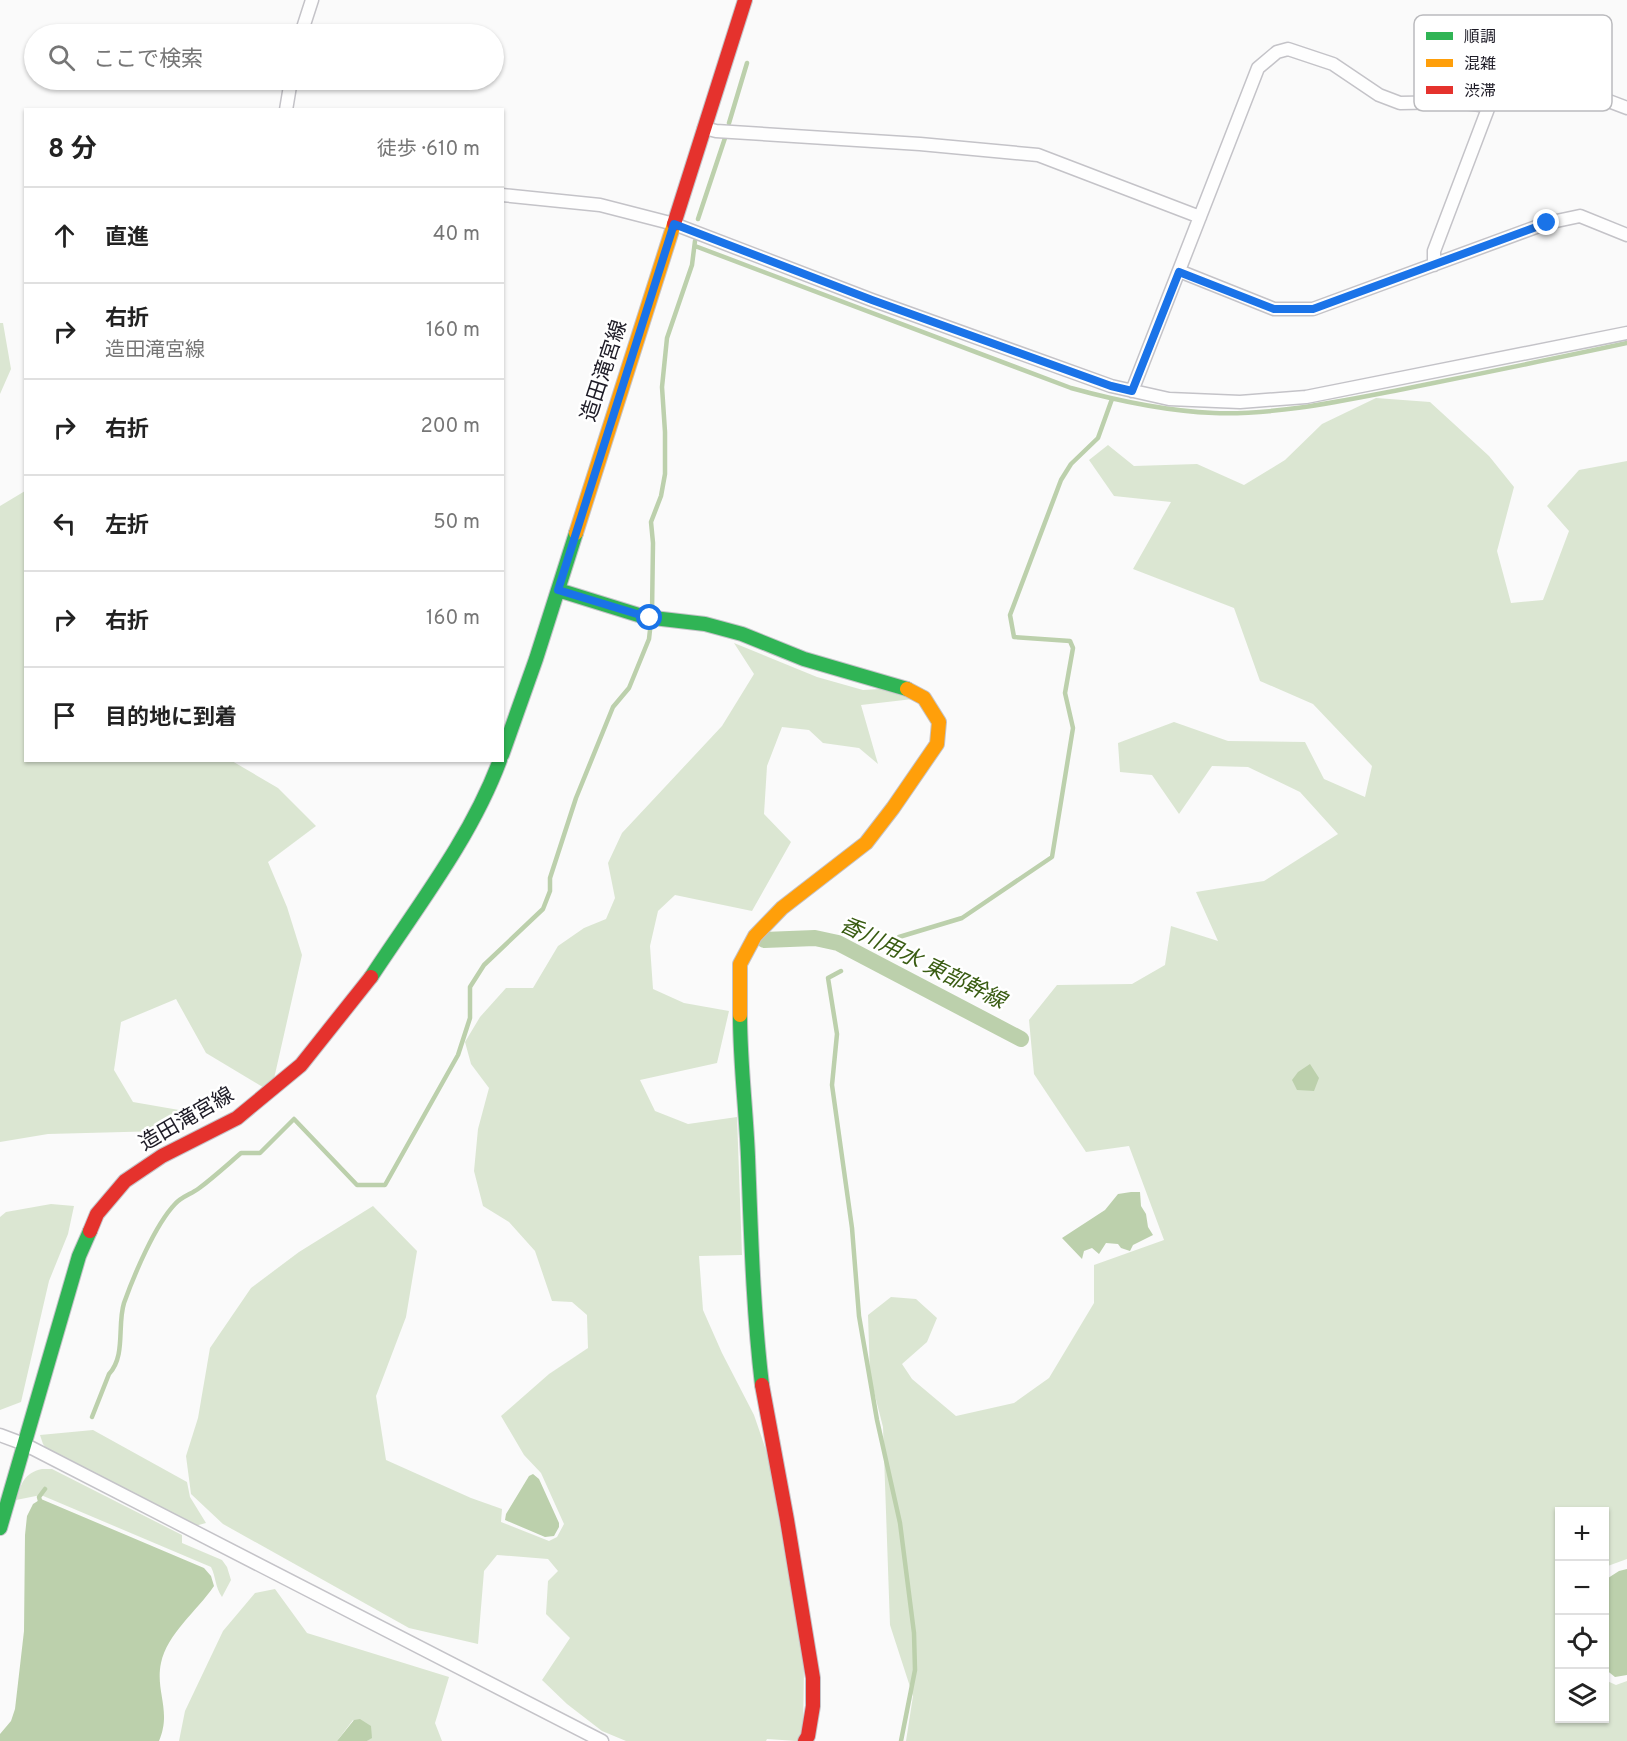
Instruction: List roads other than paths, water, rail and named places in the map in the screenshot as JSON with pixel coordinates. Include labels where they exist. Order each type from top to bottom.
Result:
[{"type":"main road","name":"造田滝宮線","points":[[504,749],[558,590],[745,0]]},
{"type":"main road","points":[[558,590],[652,618],[714,626],[742,634],[804,659],[902,687],[924,698],[939,722],[937,744],[866,843],[782,908],[755,936],[740,964],[740,1060],[746,1120],[756,1338],[763,1397],[788,1520],[813,1678],[813,1706],[808,1736],[805,1741]]},
{"type":"main road","name":"造田滝宮線","points":[[0,1528],[79,1256],[97,1214],[125,1181],[162,1156],[237,1118],[301,1065],[366,986],[444,866],[486,793],[499,762]]},
{"type":"street","points":[[304,24],[312,0]]},
{"type":"street","points":[[1132,391],[1258,68],[1277,52],[1288,49],[1333,64],[1379,95],[1401,103],[1414,103]]},
{"type":"street","points":[[286,108],[289,90]]},
{"type":"street","points":[[1612,102],[1627,108]]},
{"type":"street","points":[[1434,265],[1434,251],[1487,111]]},
{"type":"street","points":[[704,128],[716,131],[920,144],[1038,155],[1200,217]]},
{"type":"street","points":[[504,195],[600,205],[674,224],[872,300],[1111,386],[1169,399],[1240,402],[1306,397],[1627,333]]},
{"type":"street","points":[[1179,272],[1274,309],[1313,309],[1547,223],[1580,216],[1627,235]]},
{"type":"street","points":[[0,1435],[24,1444],[602,1741]]},
{"type":"waterway","points":[[729,123],[747,63]]},
{"type":"waterway","points":[[698,219],[725,138]]},
{"type":"waterway","points":[[652,613],[651,522],[661,496],[665,474],[662,387],[667,338],[692,265],[695,241]]},
{"type":"waterway","points":[[695,246],[1071,388],[1124,401],[1178,410],[1238,413],[1309,406],[1627,343]]},
{"type":"waterway","points":[[899,937],[962,918],[1052,857],[1073,728],[1065,693],[1073,648],[1070,641],[1014,637],[1010,615],[1061,480],[1071,464],[1098,438],[1112,399]]},
{"type":"waterway","points":[[92,1417],[118,1358],[124,1303],[139,1265],[167,1213],[183,1197],[204,1185],[241,1153],[260,1153],[294,1119],[357,1185],[385,1185],[458,1055],[470,1018],[470,987],[484,965],[543,909],[550,891],[550,878],[576,798],[613,707],[629,688],[649,639],[651,621]]},
{"type":"waterway","name":"香川用水 東部幹線","points":[[764,940],[815,938],[838,943],[1021,1039]]},
{"type":"waterway","points":[[841,971],[828,978],[837,1034],[832,1085],[852,1228],[859,1316],[877,1420],[900,1523],[914,1633],[915,1670],[901,1741]]},
{"type":"waterway","points":[[41,1505],[39,1497],[45,1489]]}]
